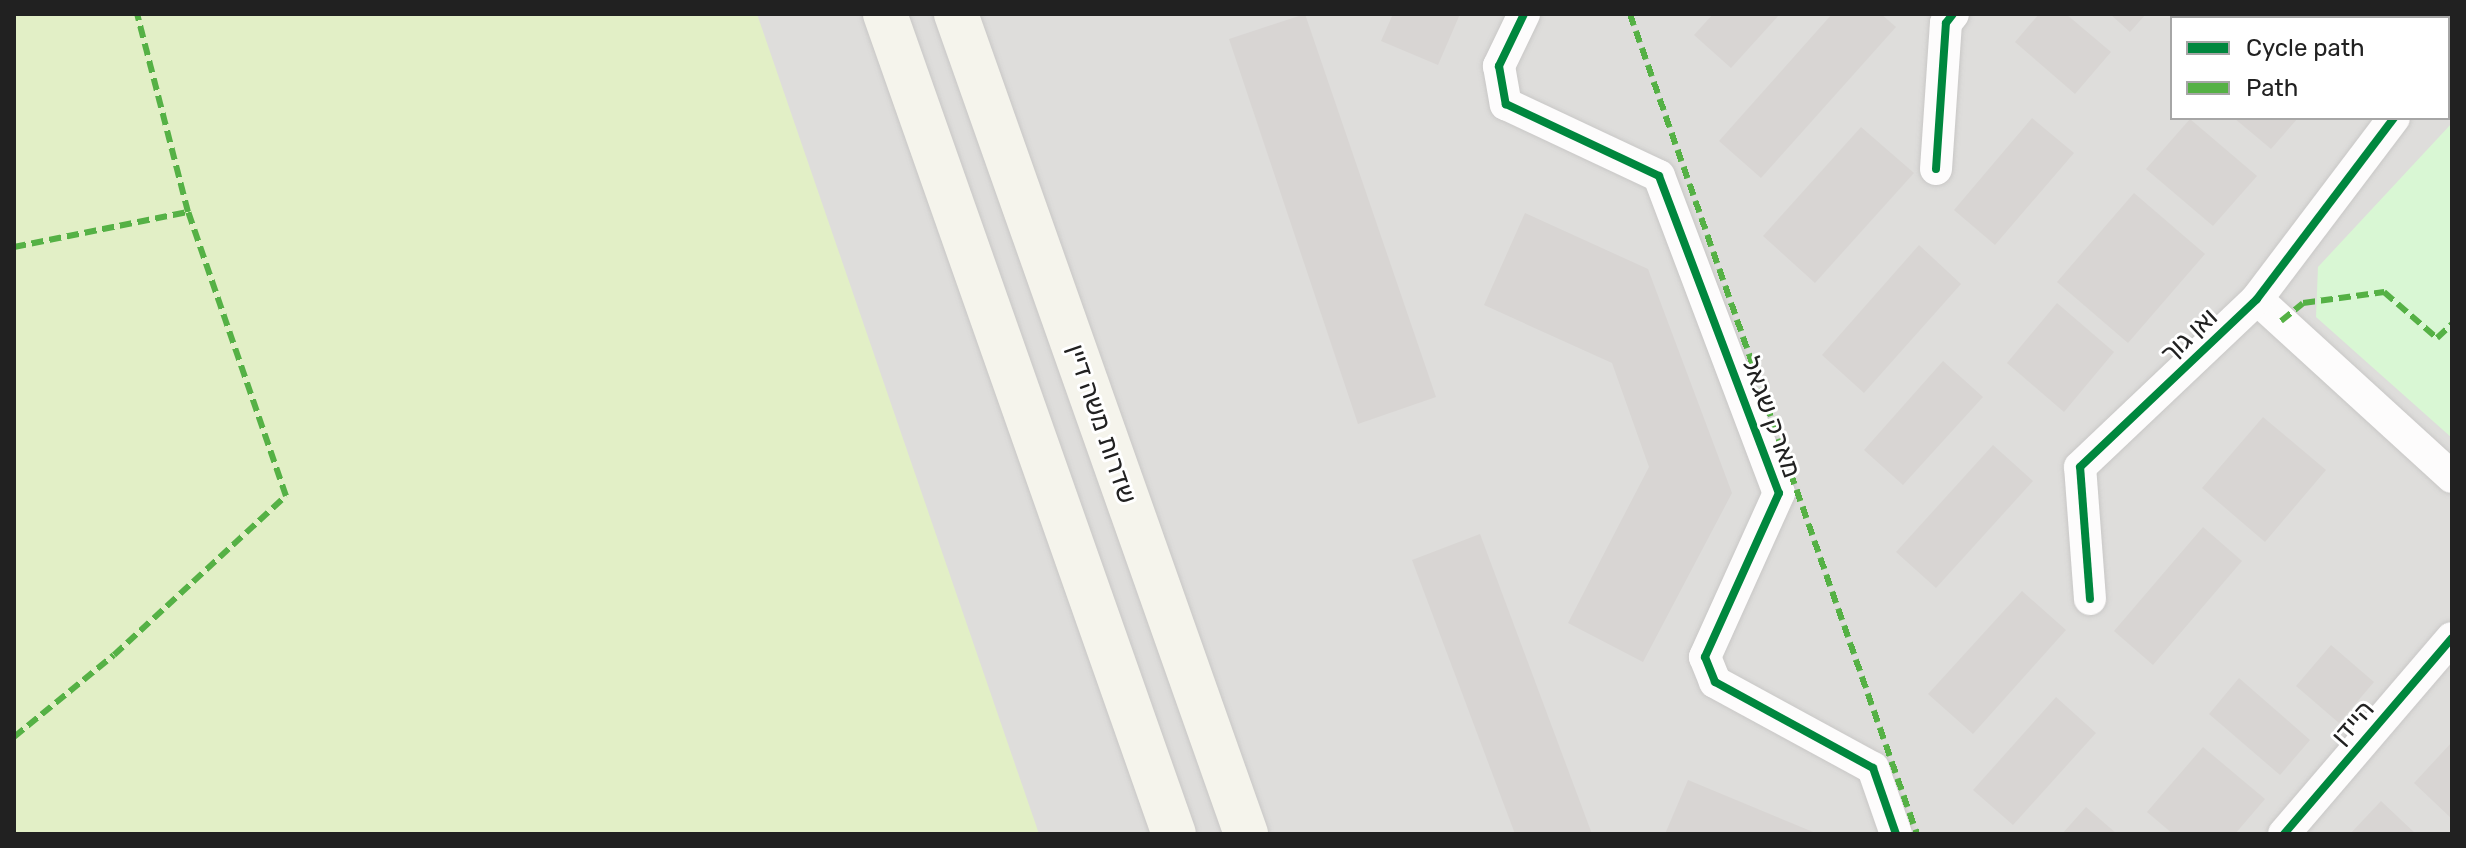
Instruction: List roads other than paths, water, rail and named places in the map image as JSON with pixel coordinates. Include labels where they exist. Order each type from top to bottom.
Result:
[{"type":"main road","points":[[885,14],[1174,834]]},
{"type":"main road","name":"שדרות משה דיין","points":[[956,14],[1246,834]]},
{"type":"street","name":"מארק שגאל","points":[[1524,14],[1499,66],[1506,104],[1659,176],[1779,493],[1705,657],[1715,682],[1873,768],[1896,834]]},
{"type":"street","points":[[1936,169],[1946,23],[1953,14]]},
{"type":"street","name":"ואן גוך","points":[[2090,599],[2080,467],[2257,299],[2392,120]]},
{"type":"street","points":[[2257,299],[2452,477]]},
{"type":"street","name":"היידן","points":[[2284,834],[2452,638]]}]
